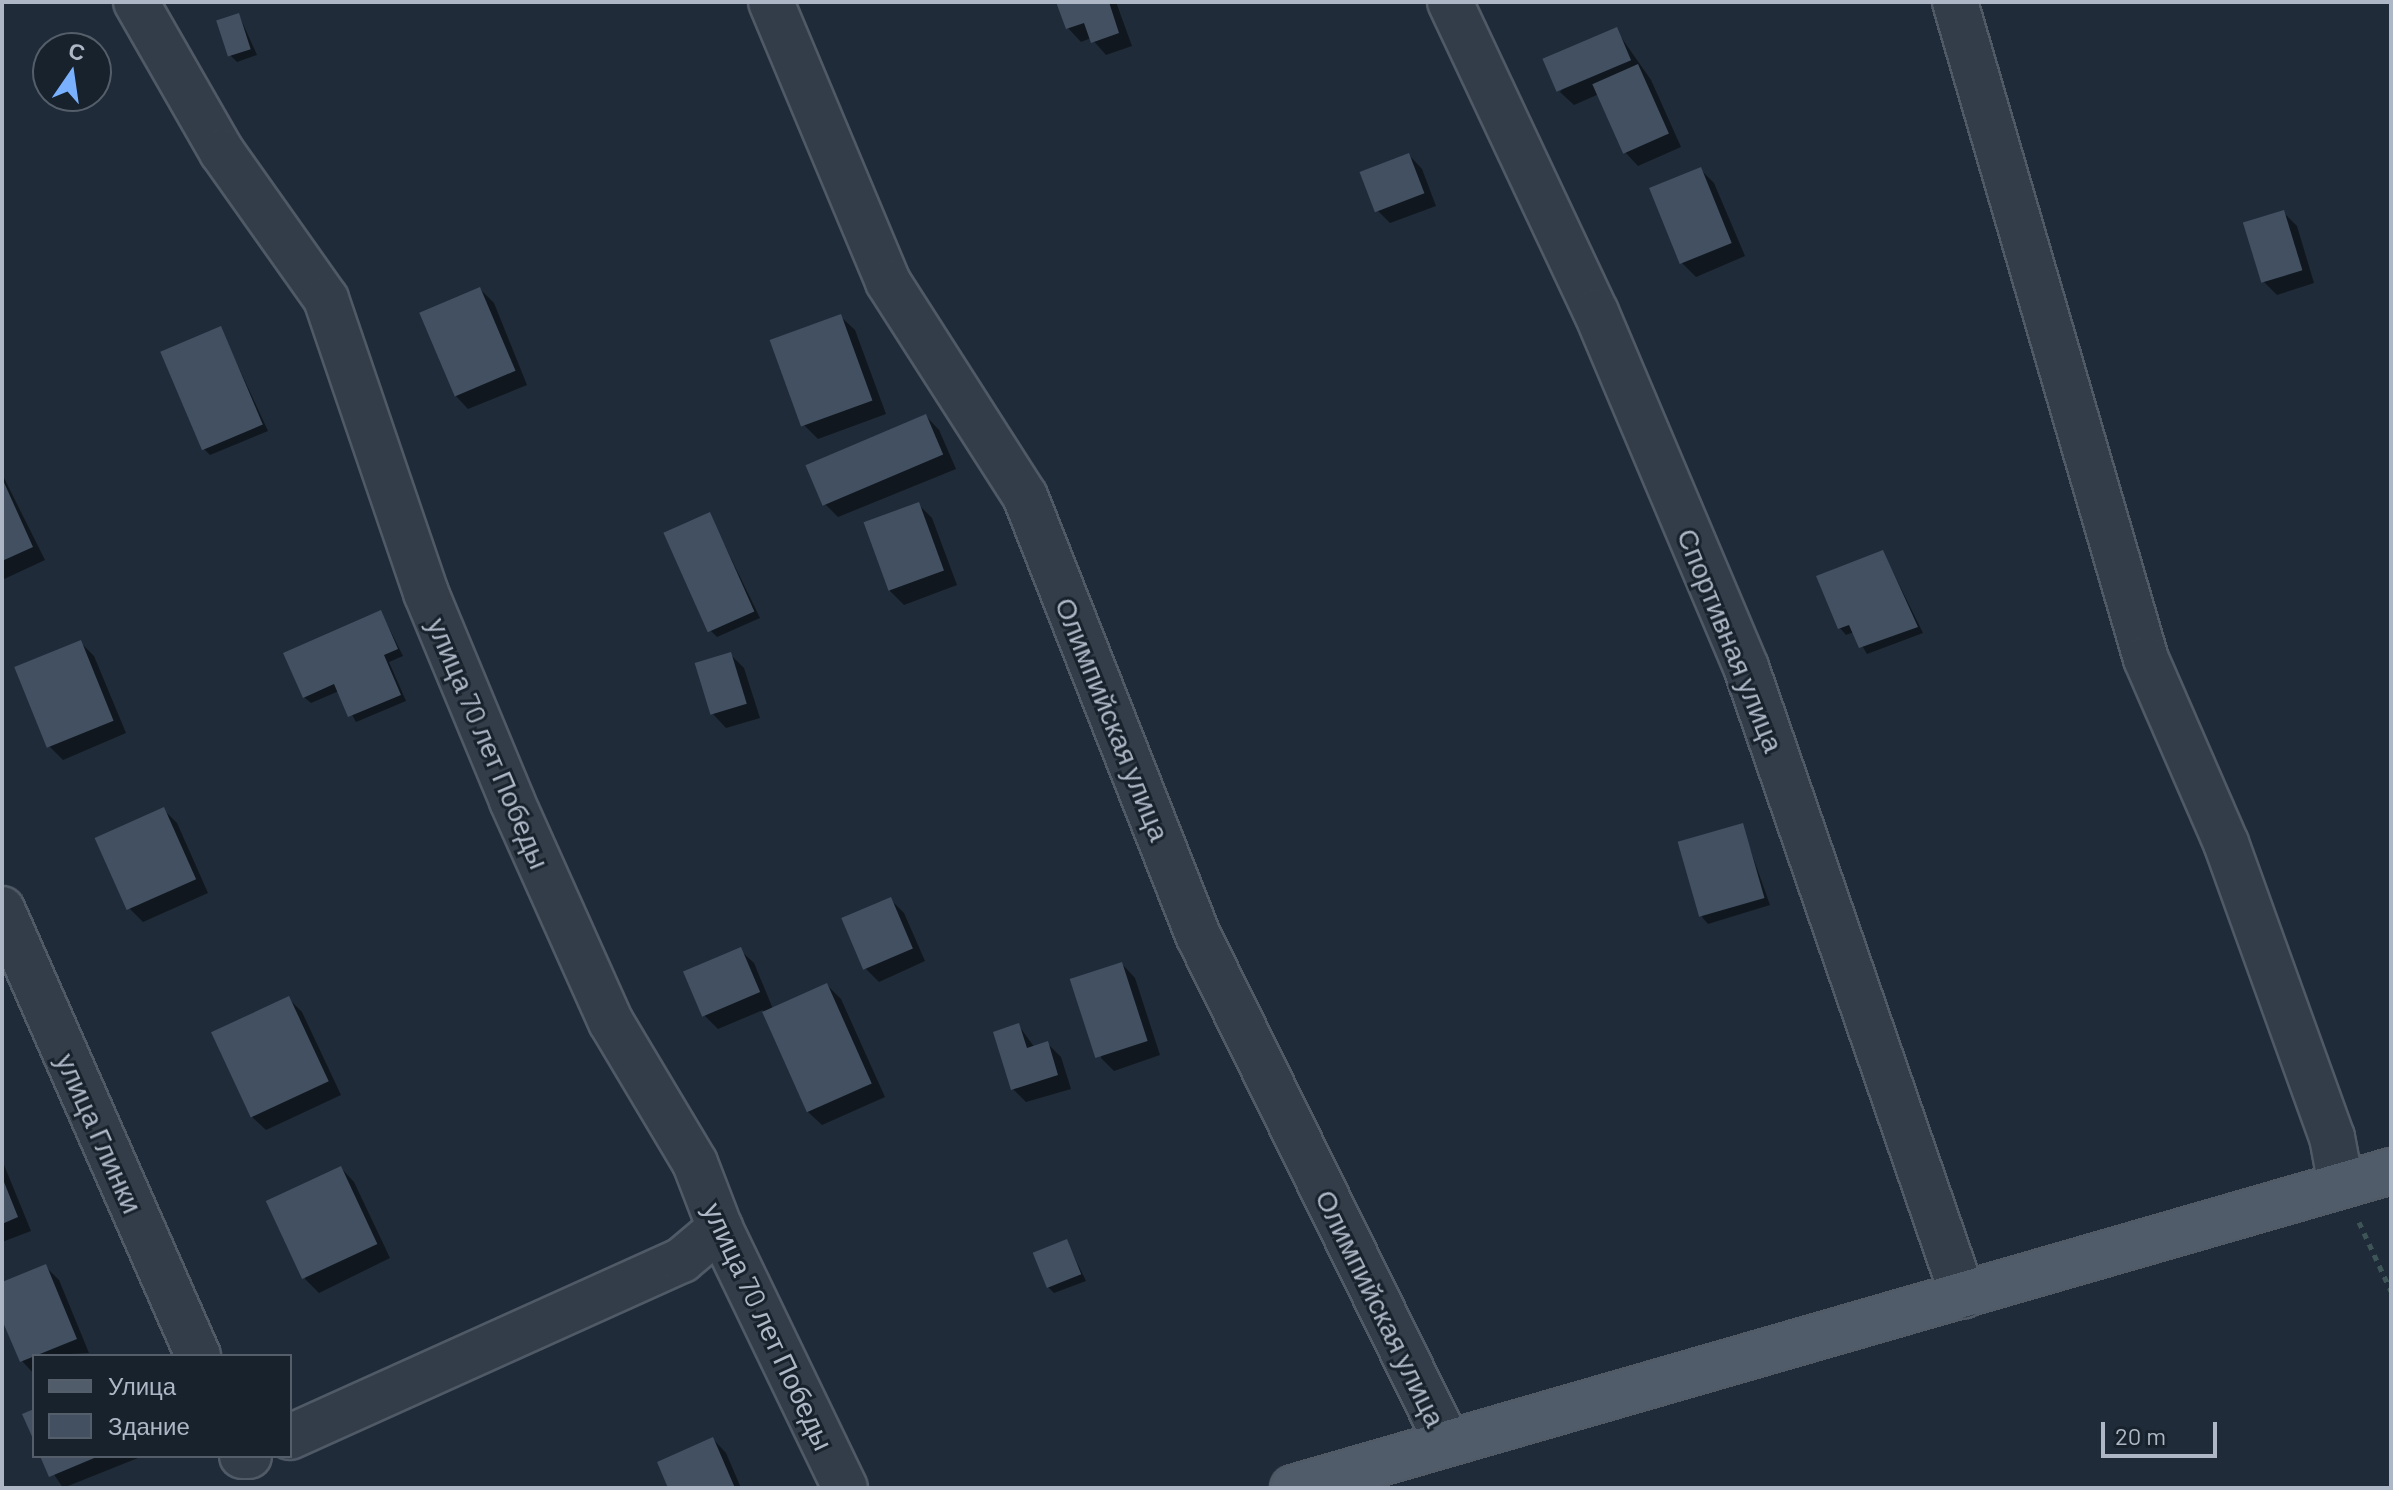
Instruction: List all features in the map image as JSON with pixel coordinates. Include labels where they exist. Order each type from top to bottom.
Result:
[{"type":"main road","points":[[1293,1488],[2391,1171]]},
{"type":"street","name":"улица 70 лет Победы","points":[[136,2],[222,152],[326,299],[426,593],[512,801],[611,1022],[695,1163],[720,1228],[845,1488]]},
{"type":"street","name":"Олимпийская улица","points":[[771,2],[888,282],[1025,496],[1199,937],[1447,1442]]},
{"type":"street","name":"Спортивная улица","points":[[1450,2],[1596,312],[1746,667],[1963,1296]]},
{"type":"street","points":[[1955,2],[2146,659],[2226,843],[2332,1137],[2341,1185]]},
{"type":"street","name":"улица Глинки","points":[[2,909],[197,1354]]},
{"type":"street","points":[[292,1436],[682,1260],[720,1228]]},
{"type":"path","points":[[2341,1185],[2391,1291]]},
{"type":"building","points":[[1056,2],[1109,2],[1119,33],[1091,43],[1084,23],[1066,29]]},
{"type":"building","points":[[239,13],[251,49],[228,57],[216,20]]},
{"type":"building","points":[[1617,27],[1631,60],[1557,92],[1542,59]]},
{"type":"building","points":[[1638,64],[1669,133],[1623,154],[1592,84]]},
{"type":"building","points":[[1409,153],[1424,193],[1375,212],[1360,172]]},
{"type":"building","points":[[1701,167],[1732,243],[1680,264],[1649,188]]},
{"type":"building","points":[[2284,210],[2302,270],[2261,283],[2243,223]]},
{"type":"building","points":[[480,287],[516,371],[455,397],[419,313]]},
{"type":"building","points":[[841,314],[872,400],[801,426],[770,340]]},
{"type":"building","points":[[221,326],[263,424],[202,450],[160,352]]},
{"type":"building","points":[[926,414],[943,455],[823,506],[805,465]]},
{"type":"building","points":[[2,478],[33,547],[2,561]]},
{"type":"building","points":[[919,502],[944,571],[889,591],[864,522]]},
{"type":"building","points":[[710,512],[754,612],[708,632],[663,533]]},
{"type":"building","points":[[1883,550],[1918,627],[1859,648],[1849,625],[1838,629],[1816,576]]},
{"type":"building","points":[[381,610],[398,649],[384,655],[401,695],[348,717],[334,684],[303,698],[283,653]]},
{"type":"building","points":[[81,640],[114,721],[47,748],[14,667]]},
{"type":"building","points":[[731,652],[747,704],[710,715],[695,663]]},
{"type":"building","points":[[164,807],[196,879],[127,910],[95,838]]},
{"type":"building","points":[[1743,823],[1764,898],[1699,917],[1678,842]]},
{"type":"building","points":[[891,897],[913,949],[863,970],[841,918]]},
{"type":"building","points":[[741,947],[760,992],[702,1017],[683,972]]},
{"type":"building","points":[[1122,962],[1148,1041],[1095,1058],[1070,979]]},
{"type":"building","points":[[827,983],[872,1083],[807,1112],[762,1012]]},
{"type":"building","points":[[289,996],[329,1081],[251,1118],[211,1032]]},
{"type":"building","points":[[1019,1023],[1027,1048],[1048,1041],[1058,1075],[1011,1090],[993,1032]]},
{"type":"building","points":[[341,1166],[377,1244],[302,1279],[266,1201]]},
{"type":"building","points":[[2,1177],[18,1217],[2,1224]]},
{"type":"building","points":[[1067,1239],[1081,1274],[1047,1288],[1033,1253]]},
{"type":"building","points":[[46,1264],[77,1339],[40,1354],[32,1354],[32,1357],[20,1362],[2,1320],[2,1282]]},
{"type":"building","points":[[32,1410],[32,1436],[22,1414]]},
{"type":"building","points":[[713,1437],[735,1488],[668,1488],[657,1462]]},
{"type":"building","points":[[41,1458],[94,1458],[49,1477]]}]
